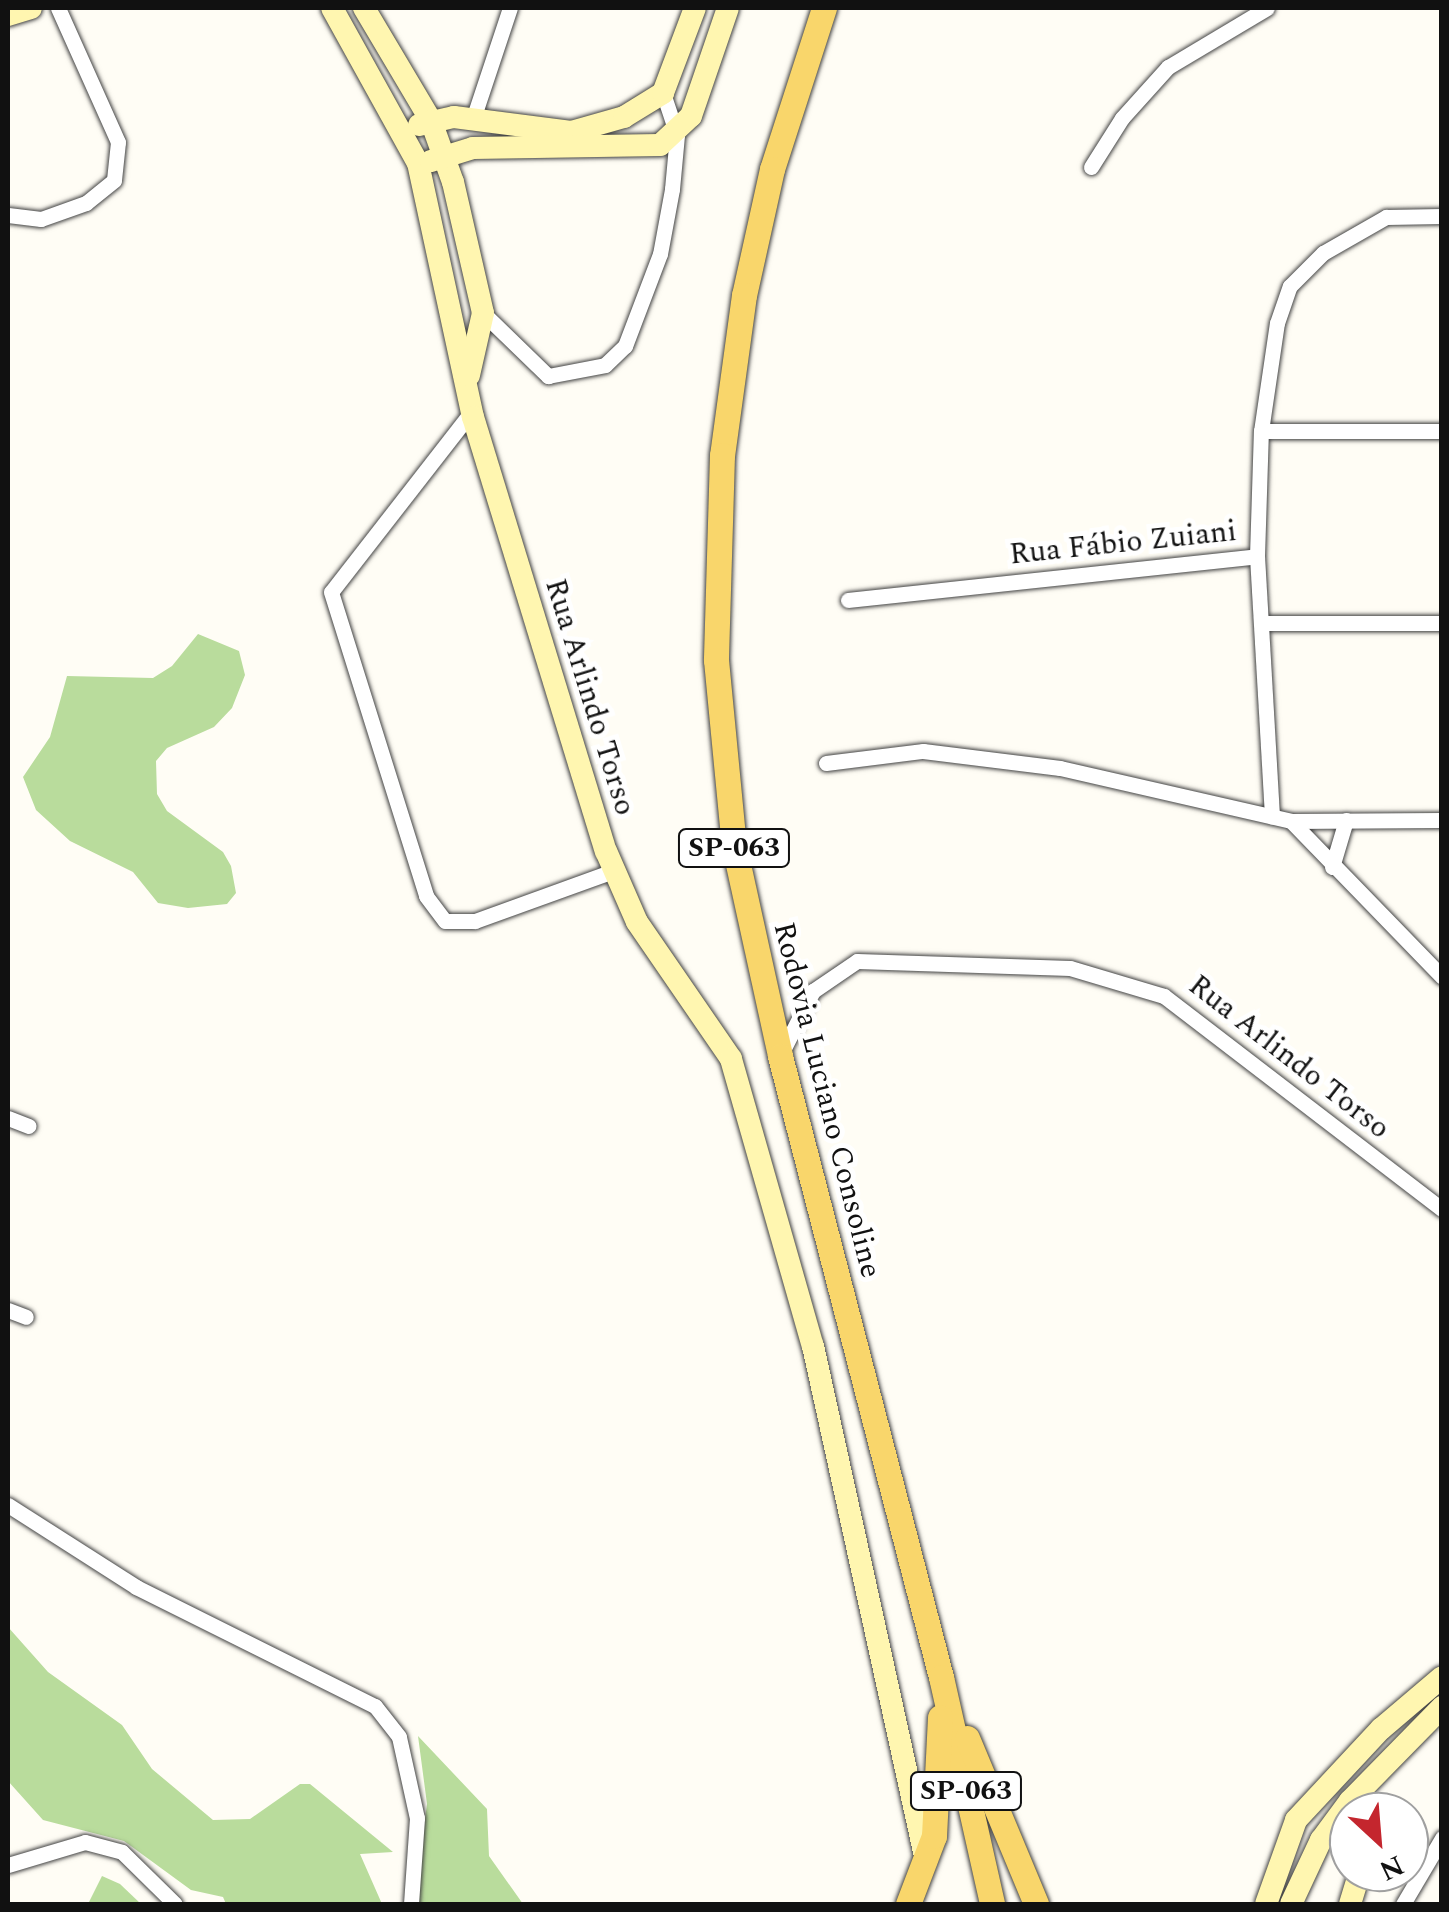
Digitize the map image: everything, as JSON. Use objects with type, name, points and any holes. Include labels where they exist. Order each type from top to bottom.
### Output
[{"type":"main road","points":[[8,15],[30,8]]},
{"type":"main road","name":"Rua Arlindo Torso","points":[[332,8],[418,162],[472,412],[616,870],[637,922],[731,1059],[813,1346],[926,1864]]},
{"type":"main road","points":[[364,8],[431,121],[445,156],[483,313],[468,383]]},
{"type":"main road","points":[[404,131],[431,121],[473,119],[571,132],[624,116],[663,93],[695,8]]},
{"type":"main road","points":[[418,162],[473,148],[580,151],[660,145],[677,135],[691,116],[728,8]]},
{"type":"main road","name":"Rodovia Luciano Consoline","points":[[824,8],[768,187],[744,295],[722,455],[716,660],[734,846],[780,1056],[941,1677],[992,1904]]},
{"type":"main road","points":[[473,119],[473,148]]},
{"type":"main road","points":[[908,1904],[926,1864],[938,1810],[941,1677]]},
{"type":"main road","points":[[941,1677],[1036,1904]]},
{"type":"main road","points":[[1266,1904],[1296,1820],[1381,1729],[1442,1677]]},
{"type":"main road","points":[[1367,1792],[1442,1707]]},
{"type":"main road","points":[[1317,1798],[1329,1801]]},
{"type":"main road","points":[[1291,1904],[1321,1840],[1329,1832]]},
{"type":"street","points":[[8,215],[56,214],[86,203],[114,180],[118,142],[58,8]]},
{"type":"street","points":[[473,119],[510,8]]},
{"type":"street","points":[[1092,167],[1122,118],[1168,66],[1267,8]]},
{"type":"street","points":[[483,313],[548,376],[605,366],[641,316],[660,254],[677,135],[663,93]]},
{"type":"street","name":"Rua Fábio Zuiani","points":[[848,600],[1257,556],[1260,430],[1277,323],[1290,286],[1323,253],[1386,217],[1442,216]]},
{"type":"street","points":[[472,412],[331,592],[420,877],[445,921],[476,921],[616,870]]},
{"type":"street","points":[[1260,430],[1442,431]]},
{"type":"street","points":[[1257,556],[1272,817]]},
{"type":"street","points":[[1262,623],[1442,624]]},
{"type":"street","points":[[826,763],[942,753],[1060,768],[1291,821],[1442,820]]},
{"type":"street","points":[[1332,867],[1346,820]]},
{"type":"street","points":[[1291,821],[1442,977]]},
{"type":"street","name":"Rua Arlindo Torso","points":[[780,1056],[813,991],[856,961],[1070,968],[1164,996],[1442,1209]]},
{"type":"street","points":[[8,1118],[28,1126]]},
{"type":"street","points":[[8,1310],[26,1317]]},
{"type":"street","points":[[8,1505],[136,1587],[375,1706],[399,1736],[416,1818],[412,1904]]},
{"type":"street","points":[[1402,1904],[1442,1838]]},
{"type":"street","points":[[8,1865],[85,1842],[122,1852],[175,1904]]},
{"type":"green space","points":[[198,634],[239,651],[245,675],[232,708],[214,727],[167,748],[156,761],[157,794],[167,811],[223,852],[231,866],[236,893],[227,904],[188,908],[158,903],[133,872],[70,841],[36,810],[23,777],[50,737],[67,676],[153,678],[172,666]]},
{"type":"green space","points":[[8,1627],[48,1672],[122,1725],[152,1769],[213,1820],[250,1819],[300,1784],[310,1784],[393,1852],[360,1854],[382,1904],[226,1904],[223,1897],[191,1890],[124,1841],[43,1820],[8,1781]]},
{"type":"green space","points":[[418,1736],[487,1809],[489,1856],[523,1904],[414,1904],[427,1804]]},
{"type":"green space","points":[[102,1876],[120,1884],[141,1904],[88,1904]]}]
